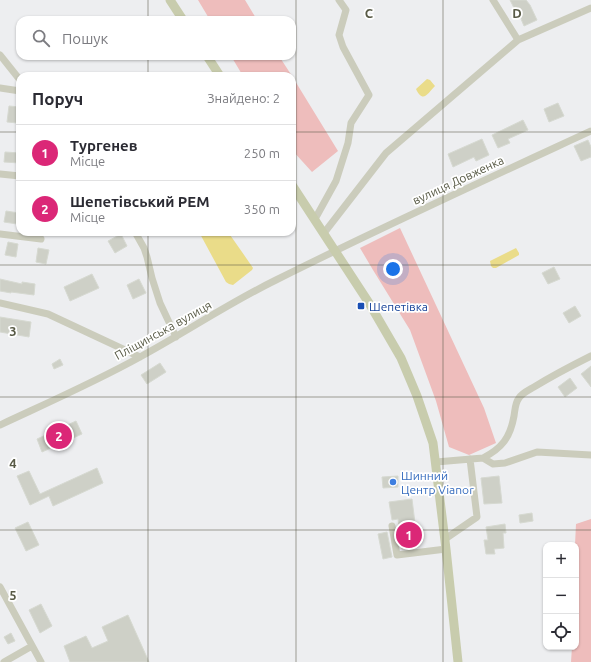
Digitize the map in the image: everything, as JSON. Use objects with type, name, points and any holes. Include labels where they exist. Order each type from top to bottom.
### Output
[{"type":"main road","points":[[170,0],[180,16]]},
{"type":"main road","points":[[210,60],[217,72]]},
{"type":"main road","points":[[296,191],[369,303],[401,358],[429,429],[436,462],[458,662]]},
{"type":"street","points":[[315,219],[336,181],[348,143],[351,123],[369,95],[343,47],[339,35],[346,10],[339,0]]},
{"type":"street","points":[[493,0],[518,40]]},
{"type":"street","points":[[324,233],[386,153],[518,40],[591,8]]},
{"type":"street","points":[[0,55],[16,75]]},
{"type":"street","points":[[0,88],[16,90]]},
{"type":"street","name":"вулиця Довженка","points":[[336,251],[383,227],[591,131]]},
{"type":"street","points":[[0,174],[16,176]]},
{"type":"street","points":[[0,234],[16,236]]},
{"type":"street","points":[[16,236],[41,239]]},
{"type":"street","points":[[138,236],[147,257],[160,303],[176,337]]},
{"type":"street","name":"Пліщинська вулиця","points":[[0,425],[84,386],[140,357],[275,280],[336,251]]},
{"type":"street","points":[[0,303],[48,314],[140,357]]},
{"type":"street","points":[[436,462],[482,458],[492,453],[506,440],[511,430],[518,399],[525,392],[570,366],[591,356]]},
{"type":"street","points":[[482,458],[493,464],[505,463],[537,452],[591,455]]},
{"type":"street","points":[[392,526],[397,555],[446,544],[477,517],[470,459]]},
{"type":"street","points":[[0,587],[41,662]]},
{"type":"street","points":[[4,662],[32,646]]},
{"type":"shaded area","points":[[198,0],[245,0],[255,16],[208,16]]},
{"type":"shaded area","points":[[233,60],[282,60],[289,72],[241,72]]},
{"type":"shaded area","points":[[427,79],[430,80],[435,86],[426,96],[421,96],[416,89]]},
{"type":"shaded area","points":[[296,83],[338,151],[312,172],[296,154]]},
{"type":"shaded area","points":[[400,228],[484,408],[496,443],[469,455],[449,447],[436,401],[410,330],[360,248]]},
{"type":"shaded area","points":[[201,236],[231,236],[253,268],[233,285],[226,282]]},
{"type":"shaded area","points":[[516,248],[519,255],[496,268],[491,266],[490,261]]},
{"type":"shaded area","points":[[591,519],[591,662],[571,662],[572,650],[579,650],[579,542],[575,542],[576,524]]},
{"type":"building","points":[[510,0],[526,0],[537,20],[524,26],[516,7],[514,8]]},
{"type":"building","points":[[558,103],[564,116],[549,122],[544,109]]},
{"type":"building","points":[[9,106],[16,107],[16,123],[7,122]]},
{"type":"building","points":[[523,120],[528,130],[508,139],[510,143],[498,148],[492,135]]},
{"type":"building","points":[[482,139],[489,155],[476,161],[474,157],[453,167],[448,154]]},
{"type":"building","points":[[588,140],[591,147],[591,157],[581,161],[574,146]]},
{"type":"building","points":[[5,152],[16,153],[16,163],[4,162]]},
{"type":"building","points":[[6,211],[16,213],[16,224],[4,222]]},
{"type":"building","points":[[117,236],[122,236],[127,246],[115,253],[108,241]]},
{"type":"building","points":[[8,242],[18,244],[16,257],[5,255]]},
{"type":"building","points":[[38,248],[49,250],[46,264],[36,262]]},
{"type":"building","points":[[554,267],[560,279],[548,284],[542,273]]},
{"type":"building","points":[[92,274],[99,288],[70,301],[64,287]]},
{"type":"building","points":[[0,279],[22,284],[22,282],[35,284],[34,295],[0,291]]},
{"type":"building","points":[[139,279],[146,293],[133,299],[127,285]]},
{"type":"building","points":[[575,306],[581,316],[569,323],[563,313]]},
{"type":"building","points":[[0,317],[31,322],[29,337],[0,332]]},
{"type":"building","points":[[60,359],[63,365],[54,369],[52,364]]},
{"type":"building","points":[[160,363],[166,372],[147,384],[141,375]]},
{"type":"building","points":[[591,366],[591,387],[581,374]]},
{"type":"building","points":[[570,378],[577,388],[565,397],[558,387]]},
{"type":"building","points":[[76,421],[82,434],[42,452],[37,439]]},
{"type":"building","points":[[97,468],[103,483],[53,506],[49,496],[30,505],[17,476],[29,471],[40,494]]},
{"type":"building","points":[[398,476],[398,487],[383,488],[382,477]]},
{"type":"building","points":[[499,476],[502,503],[484,504],[481,478]]},
{"type":"building","points":[[412,499],[418,547],[402,549],[398,519],[392,520],[389,502]]},
{"type":"building","points":[[532,513],[533,521],[520,523],[519,515]]},
{"type":"building","points":[[28,522],[39,545],[26,551],[15,528]]},
{"type":"building","points":[[505,524],[506,533],[503,533],[504,548],[494,549],[495,554],[486,554],[484,540],[488,540],[486,527]]},
{"type":"building","points":[[387,532],[392,557],[383,559],[378,534]]},
{"type":"building","points":[[41,604],[52,626],[40,633],[29,610]]},
{"type":"building","points":[[128,615],[149,662],[70,662],[64,646],[86,636],[92,648],[108,641],[102,627]]},
{"type":"building","points":[[11,633],[15,641],[8,644],[4,637]]},
{"type":"place","name":"Шепетівка","points":[[361,306]]},
{"type":"place","name":"Шепетівський РЕМ","points":[[59,436]]},
{"type":"place","name":"Шинний Центр Vianor","points":[[393,482]]},
{"type":"place","name":"Тургенев","points":[[409,535]]}]
